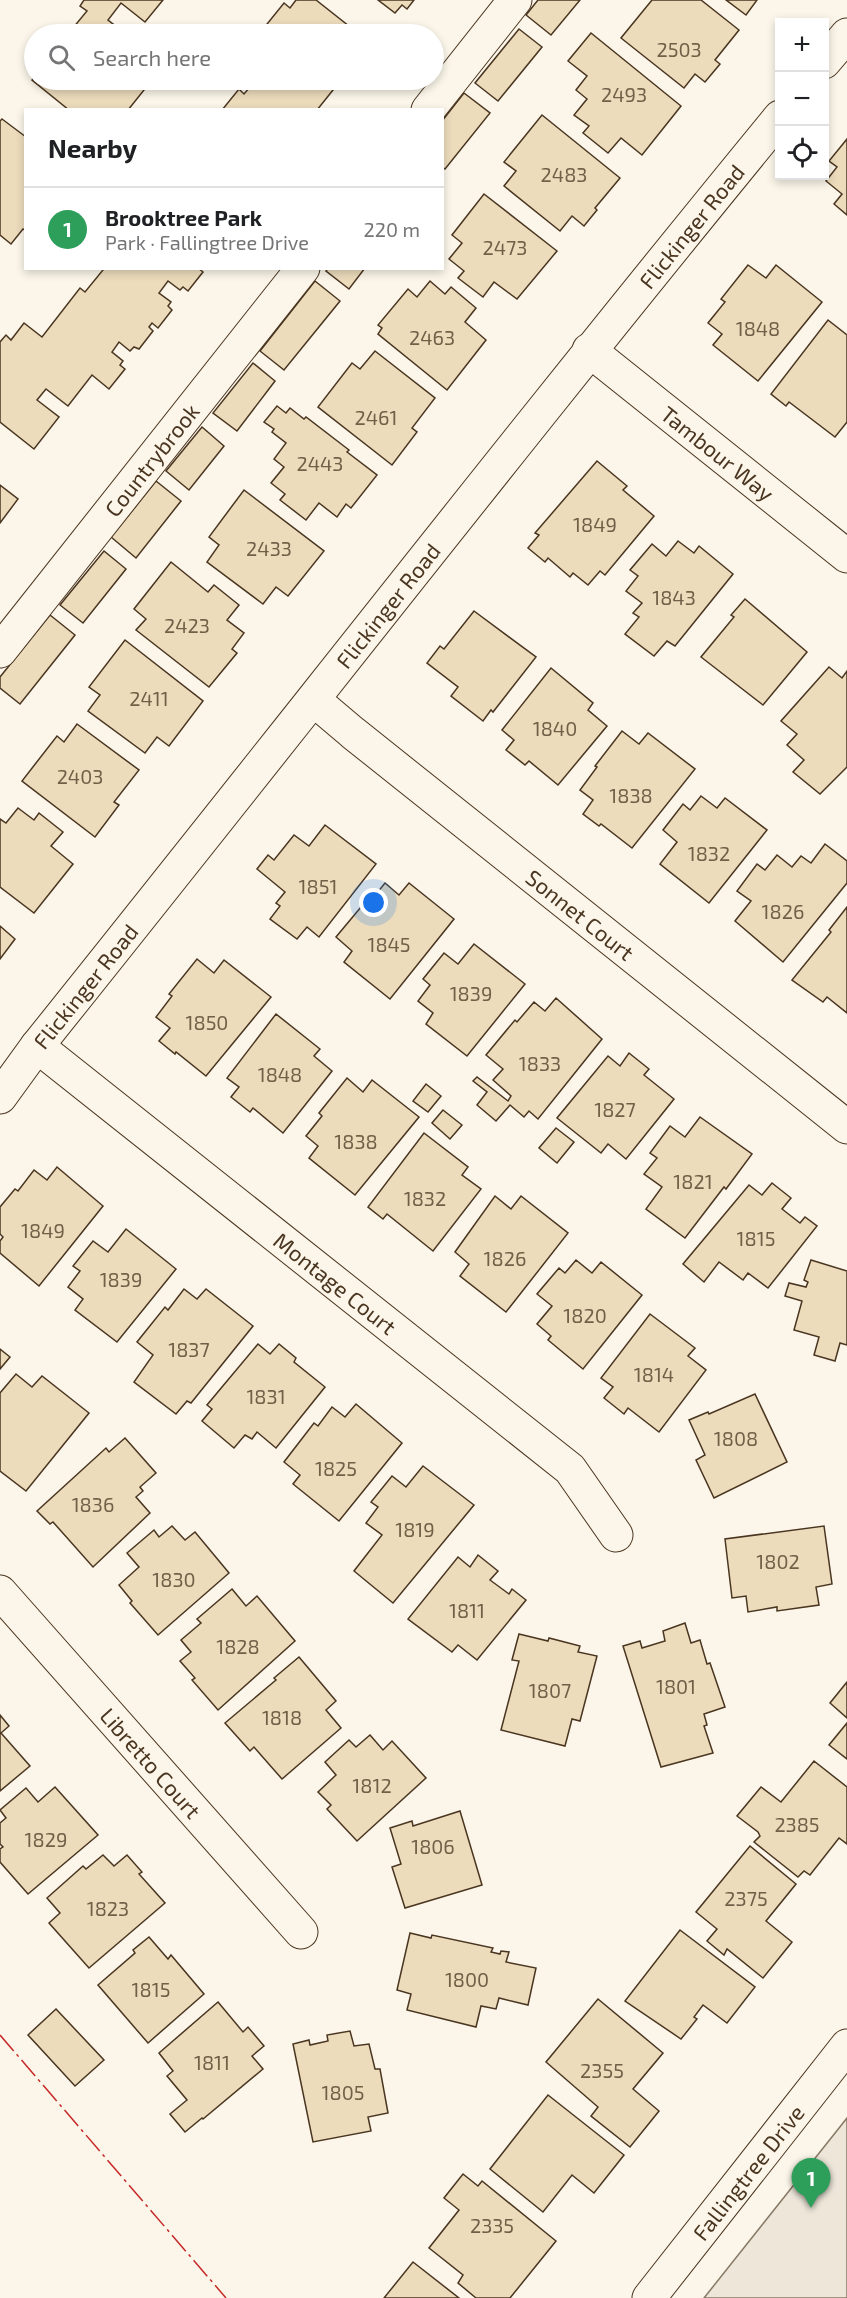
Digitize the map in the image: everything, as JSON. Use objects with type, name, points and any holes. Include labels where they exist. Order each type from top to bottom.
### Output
[{"type":"street","points":[[444,90],[515,0]]},
{"type":"street","points":[[829,57],[847,35]]},
{"type":"street","points":[[430,108],[444,90]]},
{"type":"street","name":"Flickinger Road","points":[[0,1097],[37,1046],[314,700],[589,350],[775,123]]},
{"type":"street","name":"Countrybrook","points":[[0,651],[301,270]]},
{"type":"street","name":"Tambour Way","points":[[589,350],[847,556]]},
{"type":"street","name":"Sonnet Court","points":[[314,700],[847,1127]]},
{"type":"street","name":"Montage Court","points":[[37,1046],[570,1469],[616,1535]]},
{"type":"street","name":"Libretto Court","points":[[0,1592],[302,1932]]},
{"type":"street","name":"Fallingtree Drive","points":[[649,2298],[847,2046]]},
{"type":"shaded area","points":[[847,2118],[847,2298],[704,2298]]},
{"type":"building","points":[[84,0],[163,0],[145,22],[121,3],[108,20],[113,24],[76,24],[87,11],[80,6]]},
{"type":"building","points":[[296,0],[316,0],[346,24],[267,24],[284,3],[290,8]]},
{"type":"building","points":[[378,0],[414,0],[407,9],[402,5],[395,13]]},
{"type":"building","points":[[538,0],[580,0],[551,35],[526,15]]},
{"type":"building","points":[[652,0],[701,0],[739,30],[715,60],[720,64],[705,82],[695,74],[684,88],[621,38]]},
{"type":"building","points":[[726,0],[757,0],[746,15]]},
{"type":"building","points":[[519,29],[542,47],[498,101],[475,83]]},
{"type":"building","points":[[591,33],[681,106],[642,155],[621,138],[608,153],[583,133],[589,126],[574,115],[587,99],[576,90],[587,76],[568,61]]},
{"type":"building","points":[[44,90],[144,90],[130,108],[67,108]]},
{"type":"building","points":[[238,90],[244,94],[247,90],[333,90],[319,108],[224,108]]},
{"type":"building","points":[[464,93],[490,113],[445,169],[444,168],[444,118]]},
{"type":"building","points":[[542,115],[620,178],[595,208],[597,210],[584,226],[572,216],[560,231],[504,186],[516,171],[504,162]]},
{"type":"building","points":[[2,119],[24,136],[24,230],[11,244],[0,235],[0,121]]},
{"type":"building","points":[[847,139],[847,215],[834,204],[842,194],[826,181],[837,167],[829,161]]},
{"type":"building","points":[[484,194],[557,251],[517,299],[494,282],[483,297],[458,278],[464,271],[449,259],[462,243],[452,235]]},
{"type":"building","points":[[748,265],[766,278],[776,265],[822,302],[758,381],[713,345],[722,334],[708,323],[725,302],[721,299]]},
{"type":"building","points":[[103,270],[200,270],[203,272],[188,291],[183,287],[180,290],[168,281],[159,293],[171,302],[168,306],[172,310],[158,328],[152,323],[149,327],[153,331],[139,349],[134,347],[130,351],[119,342],[112,352],[123,361],[120,365],[125,369],[109,389],[92,375],[68,406],[46,389],[37,400],[59,417],[34,449],[0,422],[0,342],[6,335],[11,340],[24,323],[42,337],[80,288],[85,292]]},
{"type":"building","points":[[327,270],[363,270],[349,289]]},
{"type":"building","points":[[315,281],[340,301],[284,370],[260,351]]},
{"type":"building","points":[[430,281],[445,294],[451,287],[476,308],[465,322],[486,340],[447,390],[378,334],[382,328],[378,325],[408,289],[417,297]]},
{"type":"building","points":[[828,320],[847,335],[847,422],[835,437],[789,402],[786,406],[771,394]]},
{"type":"building","points":[[375,351],[435,398],[412,428],[417,432],[392,465],[318,407],[352,363],[360,369]]},
{"type":"building","points":[[253,363],[275,381],[237,431],[213,413]]},
{"type":"building","points":[[277,406],[286,413],[290,408],[304,419],[306,417],[377,475],[351,508],[346,504],[337,517],[319,503],[306,520],[280,500],[285,494],[271,483],[284,467],[274,459],[286,443],[272,432],[274,429],[264,422]]},
{"type":"building","points":[[202,427],[224,446],[189,490],[166,471]]},
{"type":"building","points":[[597,461],[627,486],[623,490],[654,516],[605,575],[600,571],[588,585],[573,573],[570,577],[548,558],[545,562],[528,548],[539,535],[535,533]]},
{"type":"building","points":[[156,481],[181,501],[136,558],[111,537]]},
{"type":"building","points":[[0,485],[18,499],[0,523]]},
{"type":"building","points":[[244,490],[324,551],[288,596],[276,587],[263,604],[207,562],[219,545],[209,537]]},
{"type":"building","points":[[678,541],[694,553],[699,546],[733,574],[675,646],[667,641],[654,656],[625,634],[639,617],[633,613],[642,603],[626,591],[638,576],[630,570],[652,544],[666,556]]},
{"type":"building","points":[[104,551],[126,569],[83,623],[60,605]]},
{"type":"building","points":[[171,562],[208,592],[214,585],[239,605],[227,620],[244,633],[232,649],[237,653],[209,687],[136,630],[146,619],[134,609]]},
{"type":"building","points":[[745,599],[807,652],[763,705],[701,657],[734,617],[731,615]]},
{"type":"building","points":[[474,611],[536,657],[493,712],[491,710],[483,721],[451,696],[458,687],[427,663],[440,646],[444,649]]},
{"type":"building","points":[[50,615],[75,635],[20,704],[0,688],[0,677]]},
{"type":"building","points":[[125,640],[203,701],[169,746],[157,737],[145,753],[88,711],[100,695],[89,687]]},
{"type":"building","points":[[829,667],[842,678],[847,671],[847,767],[820,794],[793,772],[804,760],[787,745],[797,734],[781,721]]},
{"type":"building","points":[[551,668],[593,703],[588,710],[607,726],[558,785],[529,761],[525,765],[506,750],[514,740],[502,730]]},
{"type":"building","points":[[77,724],[139,770],[114,802],[119,805],[95,837],[22,781],[57,736],[64,742]]},
{"type":"building","points":[[622,731],[639,744],[648,733],[695,769],[632,848],[601,824],[599,826],[583,814],[593,800],[580,790]]},
{"type":"building","points":[[701,796],[717,808],[725,798],[767,830],[709,903],[660,864],[677,842],[663,830],[683,804],[690,810]]},
{"type":"building","points":[[18,808],[34,820],[39,813],[63,832],[51,846],[73,864],[34,913],[0,887],[0,819],[6,823]]},
{"type":"building","points":[[325,825],[376,864],[319,937],[307,927],[297,939],[270,919],[280,906],[276,903],[285,892],[257,869],[268,855],[274,860],[294,835],[309,846]]},
{"type":"building","points":[[825,844],[847,861],[847,883],[783,962],[735,921],[751,901],[737,891],[757,864],[765,870],[777,855],[792,867],[801,856],[811,863]]},
{"type":"building","points":[[385,883],[399,895],[409,883],[454,919],[390,999],[344,962],[352,951],[336,937],[366,901],[369,903]]},
{"type":"building","points":[[847,907],[847,1013],[827,997],[823,1002],[792,980],[831,932],[829,930]]},
{"type":"building","points":[[0,926],[15,939],[0,959]]},
{"type":"building","points":[[474,944],[525,984],[467,1056],[426,1024],[433,1013],[418,1001],[430,985],[423,979],[444,953],[458,964]]},
{"type":"building","points":[[197,959],[214,973],[224,960],[271,997],[206,1076],[159,1041],[170,1028],[156,1017],[172,996],[169,994]]},
{"type":"building","points":[[556,998],[602,1039],[538,1119],[529,1111],[524,1117],[510,1105],[496,1121],[477,1105],[487,1092],[473,1081],[477,1077],[508,1101],[511,1096],[493,1080],[503,1069],[486,1055],[515,1020],[517,1022],[534,1002],[545,1011]]},
{"type":"building","points":[[276,1014],[320,1049],[314,1056],[332,1071],[283,1133],[253,1108],[250,1112],[231,1097],[239,1087],[227,1078]]},
{"type":"building","points":[[629,1053],[649,1069],[644,1075],[674,1099],[626,1159],[608,1144],[601,1153],[557,1118],[608,1056],[620,1066]]},
{"type":"building","points":[[347,1078],[363,1092],[372,1080],[419,1117],[355,1195],[309,1158],[318,1146],[306,1136],[322,1116],[319,1113]]},
{"type":"building","points":[[426,1084],[441,1096],[428,1112],[413,1101]]},
{"type":"building","points":[[443,1110],[462,1125],[450,1139],[432,1123]]},
{"type":"building","points":[[700,1117],[752,1154],[685,1238],[646,1209],[662,1187],[644,1174],[657,1158],[650,1153],[670,1126],[685,1137]]},
{"type":"building","points":[[556,1128],[574,1142],[557,1163],[539,1148]]},
{"type":"building","points":[[424,1133],[468,1167],[462,1175],[481,1189],[433,1251],[387,1214],[383,1219],[368,1207]]},
{"type":"building","points":[[57,1167],[103,1206],[39,1286],[0,1253],[0,1241],[3,1237],[0,1234],[0,1207],[15,1189],[18,1191],[34,1170],[47,1180]]},
{"type":"building","points":[[772,1183],[791,1198],[782,1209],[800,1223],[805,1217],[817,1226],[768,1288],[748,1273],[743,1280],[719,1262],[704,1282],[683,1264],[749,1185],[762,1195]]},
{"type":"building","points":[[495,1196],[511,1209],[521,1196],[568,1233],[506,1312],[460,1276],[469,1264],[455,1252]]},
{"type":"building","points":[[126,1229],[176,1269],[117,1342],[75,1310],[83,1299],[68,1287],[80,1271],[73,1266],[93,1241],[108,1252]]},
{"type":"building","points":[[576,1260],[592,1273],[601,1262],[642,1295],[583,1369],[548,1340],[551,1336],[537,1324],[552,1306],[537,1294],[559,1268],[565,1273]]},
{"type":"building","points":[[811,1260],[847,1271],[847,1345],[840,1343],[835,1361],[814,1355],[819,1337],[794,1330],[802,1301],[785,1296],[789,1283],[806,1287],[808,1282],[804,1280]]},
{"type":"building","points":[[184,1289],[197,1299],[206,1289],[253,1326],[191,1403],[187,1401],[176,1414],[134,1382],[153,1355],[137,1342],[165,1307],[168,1310]]},
{"type":"building","points":[[650,1314],[695,1348],[688,1356],[706,1370],[659,1432],[628,1408],[624,1414],[604,1398],[613,1387],[601,1378]]},
{"type":"building","points":[[258,1344],[270,1354],[279,1344],[296,1358],[294,1362],[325,1387],[276,1448],[257,1432],[252,1439],[245,1435],[234,1448],[202,1421],[212,1409],[207,1405]]},
{"type":"building","points":[[0,1349],[10,1357],[0,1369]]},
{"type":"building","points":[[16,1374],[32,1387],[42,1376],[89,1413],[26,1491],[0,1471],[0,1393]]},
{"type":"building","points":[[755,1394],[787,1462],[714,1498],[696,1460],[705,1455],[689,1420]]},
{"type":"building","points":[[356,1404],[402,1443],[339,1521],[293,1484],[300,1475],[284,1462],[314,1423],[318,1426],[332,1407],[345,1417]]},
{"type":"building","points":[[125,1438],[156,1473],[140,1487],[143,1491],[136,1497],[150,1513],[93,1567],[53,1522],[50,1524],[37,1511],[106,1448],[109,1452]]},
{"type":"building","points":[[423,1466],[474,1505],[393,1603],[354,1571],[382,1535],[366,1523],[378,1507],[371,1502],[392,1476],[406,1487]]},
{"type":"building","points":[[172,1526],[185,1540],[195,1532],[229,1573],[158,1635],[130,1603],[132,1601],[119,1585],[139,1567],[127,1553],[154,1530],[159,1537]]},
{"type":"building","points":[[824,1526],[832,1584],[816,1587],[819,1605],[777,1611],[777,1607],[748,1612],[746,1596],[732,1598],[725,1539]]},
{"type":"building","points":[[478,1555],[498,1571],[490,1580],[509,1594],[512,1589],[526,1600],[477,1660],[458,1645],[452,1652],[408,1619],[458,1557],[470,1567]]},
{"type":"building","points":[[232,1589],[246,1606],[257,1596],[295,1641],[218,1710],[192,1680],[195,1678],[180,1661],[191,1652],[181,1640],[201,1623],[197,1619]]},
{"type":"building","points":[[685,1623],[691,1643],[700,1640],[707,1664],[710,1663],[725,1707],[704,1714],[707,1725],[704,1726],[713,1753],[661,1767],[623,1646],[640,1641],[642,1648],[665,1641],[663,1631]]},
{"type":"building","points":[[519,1634],[548,1641],[549,1638],[580,1646],[578,1652],[597,1656],[580,1721],[572,1719],[565,1746],[501,1730],[519,1661],[512,1660]]},
{"type":"building","points":[[299,1657],[336,1701],[326,1710],[341,1728],[282,1779],[254,1747],[250,1751],[225,1723],[276,1680],[274,1678]]},
{"type":"building","points":[[847,1682],[847,1718],[830,1703]]},
{"type":"building","points":[[0,1715],[9,1726],[1,1733],[30,1766],[0,1791]]},
{"type":"building","points":[[847,1723],[847,1759],[829,1745]]},
{"type":"building","points":[[370,1735],[383,1750],[392,1741],[426,1778],[357,1841],[327,1809],[331,1805],[318,1792],[336,1775],[325,1762],[349,1740],[356,1747]]},
{"type":"building","points":[[814,1761],[847,1787],[847,1844],[839,1838],[810,1875],[804,1871],[798,1877],[754,1842],[760,1836],[758,1832],[737,1816],[761,1787],[781,1802]]},
{"type":"building","points":[[55,1787],[98,1835],[28,1894],[0,1862],[0,1849],[3,1847],[0,1844],[0,1823],[6,1818],[0,1810],[26,1788],[38,1802]]},
{"type":"building","points":[[460,1811],[482,1885],[405,1908],[392,1867],[401,1864],[390,1828],[412,1821],[413,1826]]},
{"type":"building","points":[[750,1846],[796,1884],[766,1921],[792,1942],[763,1978],[727,1949],[724,1955],[707,1941],[717,1929],[696,1912]]},
{"type":"building","points":[[103,1855],[114,1866],[127,1855],[142,1872],[139,1874],[165,1903],[89,1968],[49,1923],[60,1913],[47,1898],[83,1866],[86,1869]]},
{"type":"building","points":[[680,1930],[755,1987],[727,2023],[703,2005],[694,2017],[697,2019],[681,2039],[625,2001]]},
{"type":"building","points":[[410,1933],[431,1938],[432,1935],[493,1948],[491,1952],[500,1954],[501,1951],[509,1952],[506,1962],[536,1968],[528,2005],[499,1998],[496,2009],[481,2006],[476,2027],[407,2010],[411,1994],[397,1990]]},
{"type":"building","points":[[149,1937],[168,1959],[171,1955],[204,1994],[148,2043],[98,1985],[135,1953],[133,1950]]},
{"type":"building","points":[[598,1999],[663,2053],[633,2089],[659,2111],[630,2147],[591,2116],[598,2107],[546,2062]]},
{"type":"building","points":[[218,2002],[243,2032],[248,2027],[264,2046],[252,2056],[263,2069],[185,2132],[170,2114],[187,2100],[167,2076],[173,2071],[159,2053]]},
{"type":"building","points":[[56,2009],[104,2060],[75,2086],[28,2035]]},
{"type":"building","points":[[350,2031],[354,2046],[369,2044],[375,2069],[380,2069],[388,2113],[368,2117],[371,2131],[313,2142],[293,2044],[309,2040],[310,2045],[328,2041],[327,2035]]},
{"type":"building","points":[[548,2095],[624,2155],[594,2193],[572,2175],[543,2212],[490,2169]]},
{"type":"building","points":[[463,2174],[478,2186],[482,2181],[556,2241],[510,2298],[476,2298],[458,2283],[463,2275],[429,2248],[459,2210],[444,2198]]},
{"type":"building","points":[[413,2262],[459,2298],[384,2298]]},
{"type":"power","points":[[0,2035],[226,2298]]},
{"type":"place","name":"Brooktree Park","points":[[811,2208]]}]
